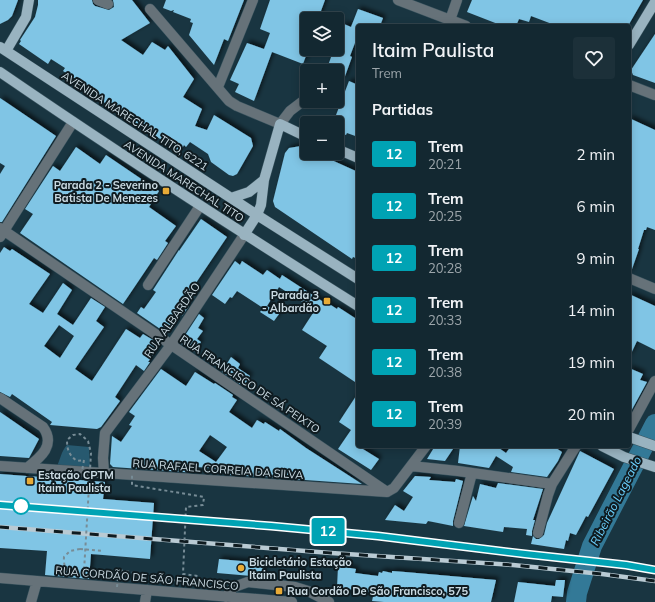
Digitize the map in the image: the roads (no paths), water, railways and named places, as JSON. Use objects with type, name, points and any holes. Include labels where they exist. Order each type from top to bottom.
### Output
[{"type":"main road","points":[[3,49],[26,17],[29,0]]},
{"type":"main road","points":[[631,42],[655,2]]},
{"type":"main road","name":"AVENIDA MARECHAL TITO, 6221","points":[[3,49],[257,215]]},
{"type":"main road","name":"AVENIDA MARECHAL TITO","points":[[0,72],[244,235],[356,305]]},
{"type":"main road","points":[[280,124],[300,134]]},
{"type":"main road","name":"RUA ALBARDÃO","points":[[244,235],[257,215],[261,205],[264,180],[280,124]]},
{"type":"main road","points":[[344,152],[356,157]]},
{"type":"main road","points":[[231,198],[249,192],[264,180]]},
{"type":"main road","name":"AVENIDA MARECHAL TITO","points":[[257,215],[356,278]]},
{"type":"main road","points":[[632,438],[654,446]]},
{"type":"main road","points":[[606,448],[624,457],[655,467]]},
{"type":"street","points":[[98,0],[108,4]]},
{"type":"street","points":[[218,87],[253,0]]},
{"type":"street","points":[[398,0],[461,24]]},
{"type":"street","points":[[450,20],[457,0]]},
{"type":"street","points":[[150,9],[229,101],[237,106],[280,124],[290,111],[300,103]]},
{"type":"street","points":[[631,86],[655,95]]},
{"type":"street","points":[[1,232],[73,122]]},
{"type":"street","points":[[148,285],[200,206]]},
{"type":"street","name":"RUA FRANCISCO DE SÁ PEIXTO","points":[[1,232],[171,345],[387,492]]},
{"type":"street","name":"RUA ALBARDÃO","points":[[104,473],[103,458],[105,433],[171,345],[244,235]]},
{"type":"street","points":[[631,279],[655,289]]},
{"type":"street","points":[[631,425],[655,381]]},
{"type":"street","points":[[0,398],[44,427],[47,432],[48,446],[45,452],[27,468]]},
{"type":"street","points":[[387,492],[391,491],[424,448]]},
{"type":"street","points":[[538,533],[552,484],[575,448]]},
{"type":"street","name":"RUA RAFAEL CORREIA DA SILVA","points":[[0,466],[387,492]]},
{"type":"street","points":[[411,466],[552,484]]},
{"type":"street","points":[[459,523],[472,473]]},
{"type":"street","name":"RUA CORDÃO DE SÃO FRANCISCO","points":[[0,578],[117,587],[262,601],[292,602]]},
{"type":"street","points":[[31,602],[37,580]]},
{"type":"street","points":[[226,597],[234,587],[248,582],[295,587],[308,591],[329,602]]},
{"type":"street","points":[[146,602],[147,590]]},
{"type":"waterway","name":"Ribeirão Lageado","points":[[576,602],[577,593],[592,546],[655,424]]},
{"type":"railway","points":[[0,505],[271,526],[378,536],[625,565],[655,570]]},
{"type":"railway","points":[[0,527],[331,553],[513,565],[655,581]]},
{"type":"train","name":"12","points":[[0,505],[271,526],[378,536],[626,565],[655,570]]},
{"type":"place","name":"Parada 2 - Severino Batista De Menezes","points":[[166,191]]},
{"type":"place","name":"Parada 3 - Albardão","points":[[327,301]]},
{"type":"place","name":"Estação CPTM Itaim Paulista","points":[[30,481]]},
{"type":"place","name":"Bicicletário Estação Itaim Paulista","points":[[241,568]]},
{"type":"place","name":"Rua Cordão De São Francisco, 575","points":[[279,591]]}]
